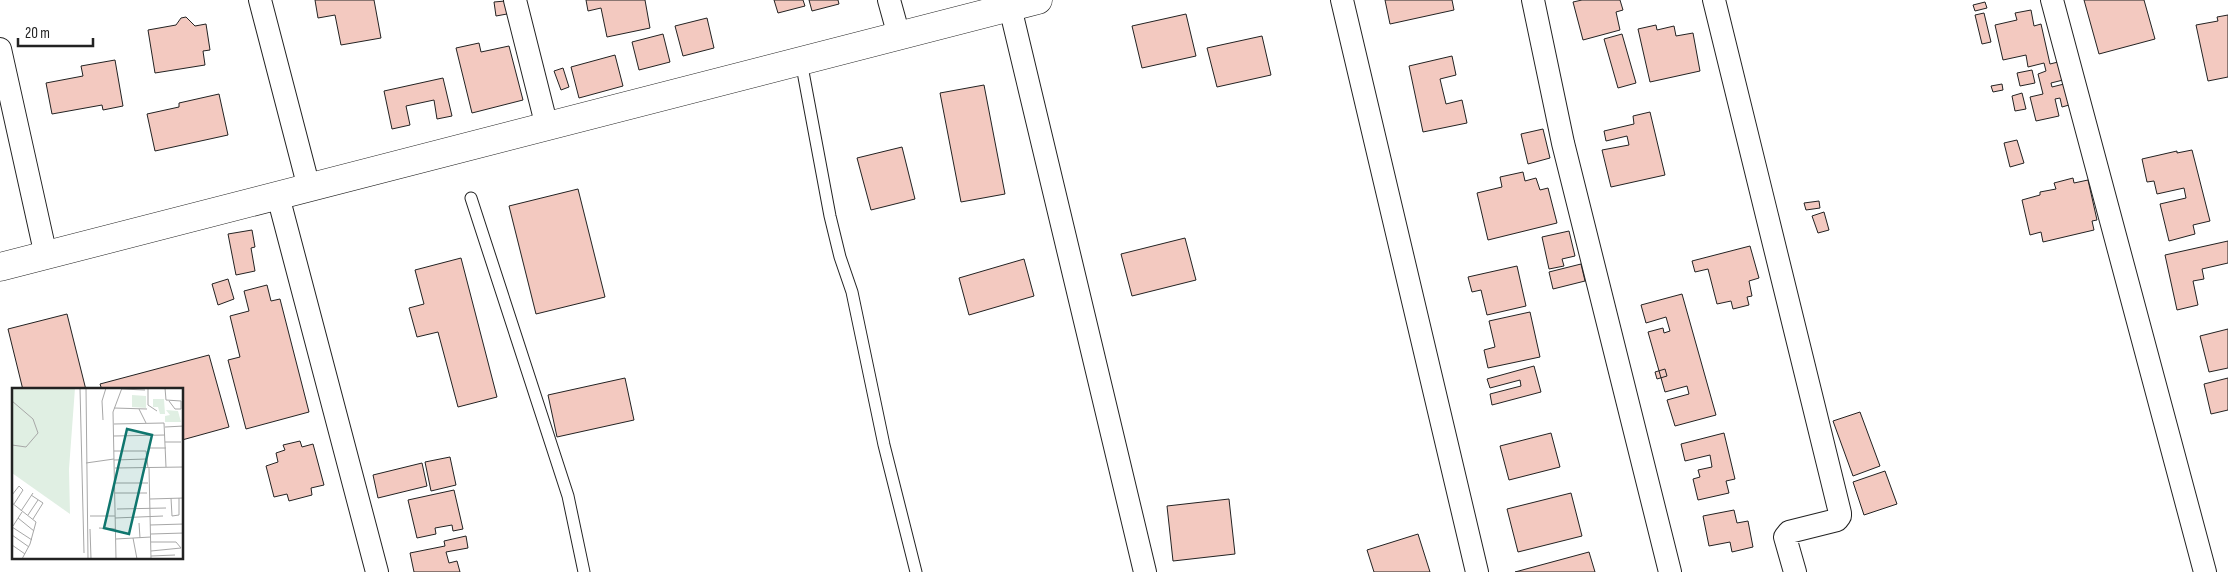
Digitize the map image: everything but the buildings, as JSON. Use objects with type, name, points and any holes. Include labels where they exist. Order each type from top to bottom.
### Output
[{"type":"street","points":[[260,0],[309,188]]},
{"type":"street","points":[[515,0],[547,126]]},
{"type":"street","points":[[889,0],[898,36]]},
{"type":"street","points":[[0,268],[1038,0]]},
{"type":"street","points":[[1342,0],[1477,572]]},
{"type":"street","points":[[1533,0],[1563,143],[1670,572]]},
{"type":"street","points":[[1714,0],[1840,513],[1837,520],[1786,535],[1795,572]]},
{"type":"street","points":[[2052,0],[2205,572]]},
{"type":"street","points":[[1010,7],[1145,572]]},
{"type":"street","points":[[0,49],[46,256]]},
{"type":"street","points":[[278,196],[377,572]]},
{"type":"lane","points":[[801,61],[830,216],[840,258],[852,292],[884,445],[916,572]]},
{"type":"lane","points":[[471,198],[568,496],[584,572]]}]
